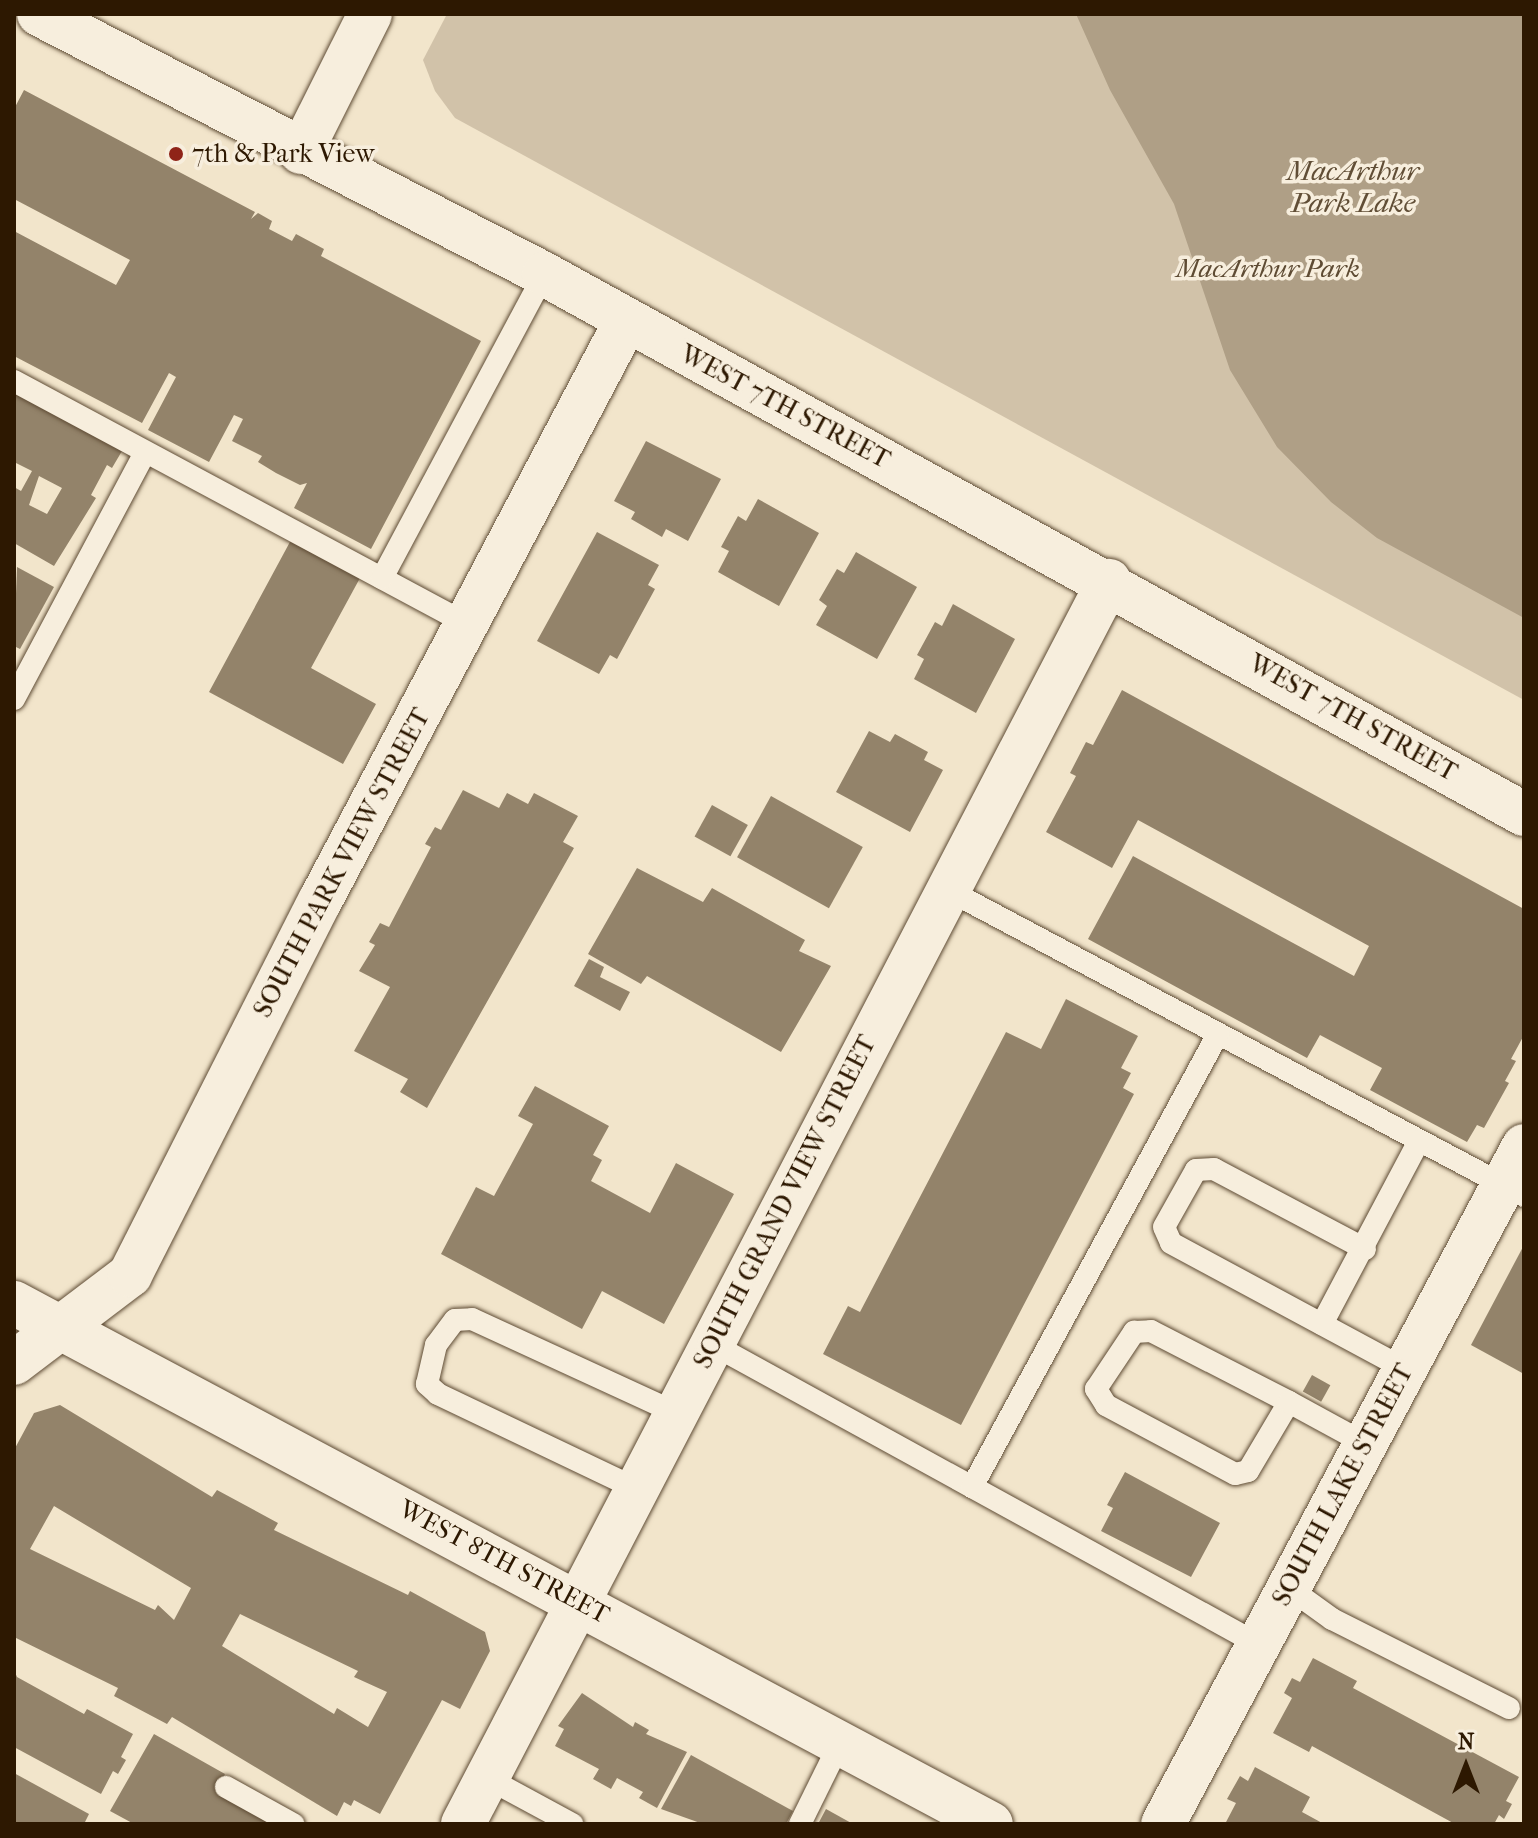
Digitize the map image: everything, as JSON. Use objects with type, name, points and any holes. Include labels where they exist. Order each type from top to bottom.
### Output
[{"type":"street","name":"WEST 7TH STREET","points":[[39,14],[301,152],[544,274],[625,323],[1109,581],[1524,814]]},
{"type":"street","points":[[301,152],[370,14]]},
{"type":"street","name":"SOUTH PARK VIEW STREET","points":[[14,1363],[130,1275],[313,915],[469,625],[625,323]]},
{"type":"street","name":"SOUTH GRAND VIEW STREET","points":[[463,1824],[946,889],[1109,581]]},
{"type":"street","name":"SOUTH LAKE STREET","points":[[1163,1824],[1405,1369],[1514,1191],[1524,1146]]},
{"type":"street","name":"WEST 8TH STREET","points":[[14,1303],[991,1824]]},
{"type":"lane","points":[[382,578],[544,274]]},
{"type":"lane","points":[[14,381],[144,454],[469,625]]},
{"type":"lane","points":[[14,699],[144,454]]},
{"type":"lane","points":[[946,889],[1514,1191]]},
{"type":"lane","points":[[972,1487],[1218,1034]]},
{"type":"lane","points":[[1322,1324],[1365,1249],[1419,1141]]},
{"type":"lane","points":[[1365,1249],[1214,1169],[1196,1170],[1164,1227],[1171,1243],[1405,1369]]},
{"type":"lane","points":[[637,1489],[438,1394],[427,1384],[436,1345],[455,1320],[472,1319],[676,1413]]},
{"type":"lane","points":[[1289,1402],[1248,1471],[1235,1474],[1106,1405],[1096,1389],[1134,1332],[1151,1331],[1289,1402],[1366,1444]]},
{"type":"lane","points":[[712,1344],[1258,1644]]},
{"type":"lane","points":[[1289,1588],[1332,1619],[1509,1708]]},
{"type":"lane","points":[[800,1824],[840,1743]]},
{"type":"lane","points":[[487,1778],[572,1824]]},
{"type":"lane","points":[[226,1787],[293,1824]]},
{"type":"green space","name":"MacArthur Park","points":[[447,14],[1524,14],[1524,700],[455,118],[435,91],[423,60]]},
{"type":"water","name":"MacArthur Park Lake","points":[[1076,14],[1524,14],[1524,618],[1377,538],[1331,502],[1277,447],[1230,370],[1174,204],[1110,90]]},
{"type":"building","points":[[24,90],[255,212],[251,219],[258,213],[272,221],[269,229],[292,241],[296,234],[324,249],[321,256],[481,341],[371,549],[294,508],[307,483],[300,485],[276,473],[258,462],[262,456],[232,441],[243,419],[234,415],[209,462],[148,430],[176,377],[169,373],[142,423],[14,356],[14,231],[116,285],[130,260],[14,199],[14,109]]},
{"type":"building","points":[[14,392],[122,451],[112,468],[107,465],[91,495],[96,498],[54,566],[14,543],[14,487],[21,491],[32,471],[14,462]],"holes":[[[39,476],[62,488],[47,514],[29,505]]]},
{"type":"building","points":[[646,441],[721,479],[688,541],[666,529],[662,537],[631,519],[635,512],[614,501]]},
{"type":"building","points":[[758,499],[819,533],[779,606],[718,572],[729,551],[721,547],[738,516],[746,521]]},
{"type":"building","points":[[597,532],[659,565],[648,585],[655,589],[617,659],[610,655],[599,674],[537,641]]},
{"type":"building","points":[[291,540],[360,578],[311,668],[376,704],[343,764],[209,692]]},
{"type":"building","points":[[856,552],[917,587],[877,659],[816,625],[827,606],[819,600],[837,569],[844,573]]},
{"type":"building","points":[[17,567],[54,587],[20,649],[14,646]]},
{"type":"building","points":[[953,604],[1015,639],[976,713],[914,679],[924,659],[917,655],[935,622],[942,626]]},
{"type":"building","points":[[1122,690],[1524,909],[1524,1035],[1511,1059],[1516,1061],[1505,1081],[1509,1083],[1484,1128],[1477,1125],[1467,1142],[1370,1090],[1382,1068],[1320,1035],[1307,1058],[1088,939],[1133,856],[1354,976],[1369,946],[1138,820],[1112,868],[1046,832],[1076,776],[1070,773],[1086,742],[1093,745]]},
{"type":"building","points":[[869,731],[890,742],[895,734],[928,752],[924,760],[943,770],[910,832],[836,792]]},
{"type":"building","points":[[463,790],[499,808],[507,793],[528,804],[534,793],[578,816],[563,842],[574,848],[427,1108],[400,1092],[408,1079],[354,1051],[390,987],[359,971],[375,945],[369,942],[380,923],[389,927],[431,847],[425,844],[435,827],[441,830]]},
{"type":"building","points":[[771,796],[863,847],[829,908],[737,857]]},
{"type":"building","points":[[712,805],[748,825],[730,856],[695,836]]},
{"type":"building","points":[[637,868],[703,902],[712,888],[805,940],[799,951],[831,966],[781,1052],[647,976],[641,984],[588,954]]},
{"type":"building","points":[[589,959],[604,967],[600,977],[630,992],[620,1011],[574,986]]},
{"type":"building","points":[[1066,999],[1138,1036],[1121,1068],[1131,1073],[1123,1088],[1134,1094],[961,1425],[823,1354],[848,1306],[860,1312],[1006,1032],[1041,1049]]},
{"type":"building","points":[[535,1086],[609,1126],[593,1155],[602,1160],[591,1181],[650,1213],[676,1163],[734,1194],[664,1324],[602,1291],[582,1329],[441,1254],[476,1187],[494,1196],[533,1124],[518,1116]]},
{"type":"building","points":[[1524,1245],[1524,1374],[1471,1345]]},
{"type":"building","points":[[1312,1375],[1330,1385],[1321,1402],[1303,1392]]},
{"type":"building","points":[[60,1405],[212,1497],[217,1490],[278,1523],[274,1530],[408,1595],[410,1591],[485,1632],[490,1651],[460,1709],[442,1700],[380,1814],[354,1800],[351,1806],[344,1802],[337,1816],[172,1717],[167,1724],[114,1696],[118,1688],[14,1637],[14,1450],[34,1413]],"holes":[[[54,1506],[191,1588],[174,1620],[158,1605],[155,1610],[30,1549]],[[240,1614],[358,1671],[354,1677],[387,1692],[368,1727],[337,1708],[334,1714],[222,1646]]]},
{"type":"building","points":[[1125,1472],[1220,1523],[1191,1577],[1101,1531],[1113,1508],[1107,1505]]},
{"type":"building","points":[[1313,1658],[1357,1681],[1353,1688],[1519,1777],[1506,1801],[1512,1804],[1504,1819],[1499,1815],[1494,1824],[1455,1824],[1312,1746],[1309,1752],[1273,1733],[1292,1698],[1284,1693],[1292,1678],[1300,1682]]},
{"type":"building","points":[[14,1670],[17,1677],[84,1714],[87,1709],[133,1734],[121,1757],[126,1760],[118,1774],[113,1771],[101,1794],[14,1747]]},
{"type":"building","points":[[582,1693],[633,1727],[635,1722],[649,1730],[646,1734],[687,1752],[657,1808],[639,1798],[643,1792],[617,1778],[611,1789],[593,1779],[599,1769],[555,1746],[564,1729],[558,1726]]},
{"type":"building","points":[[154,1734],[225,1774],[218,1789],[281,1824],[134,1824],[110,1811]]},
{"type":"building","points":[[691,1755],[793,1811],[786,1824],[703,1824],[661,1809]]},
{"type":"building","points":[[1255,1767],[1310,1797],[1302,1812],[1324,1824],[1225,1824],[1236,1803],[1227,1799],[1240,1776],[1248,1781]]},
{"type":"building","points":[[14,1773],[89,1814],[84,1824],[14,1824]]},
{"type":"building","points":[[826,1809],[853,1824],[818,1824]]},
{"type":"place","name":"7th & Park View","points":[[176,154]]}]
